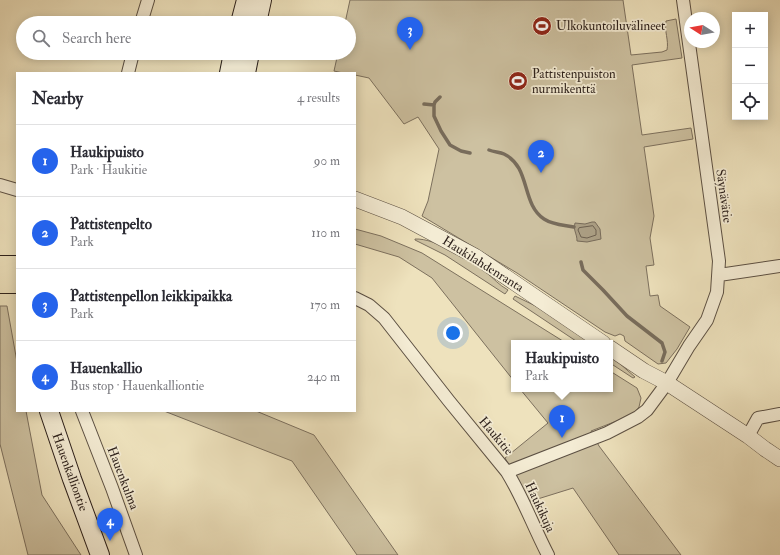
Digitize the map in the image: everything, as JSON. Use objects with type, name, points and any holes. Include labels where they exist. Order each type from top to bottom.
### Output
[{"type":"main road","points":[[242,16],[246,0]]},
{"type":"main road","points":[[259,16],[262,0]]},
{"type":"main road","points":[[229,72],[232,60]]},
{"type":"main road","points":[[246,72],[249,60]]},
{"type":"main road","points":[[0,266],[16,266]]},
{"type":"main road","points":[[0,283],[16,283]]},
{"type":"main road","name":"Hauenkalliontie","points":[[49,412],[100,555]]},
{"type":"street","points":[[143,16],[148,0]]},
{"type":"street","name":"Säynävätie","points":[[667,383],[689,346],[707,320],[717,292],[719,275],[718,253],[683,0]]},
{"type":"street","points":[[128,72],[131,60]]},
{"type":"street","points":[[0,185],[16,190]]},
{"type":"street","name":"Haukilahdenranta","points":[[356,199],[402,217],[475,256],[599,340]]},
{"type":"street","points":[[719,275],[780,266]]},
{"type":"street","name":"Haukitie","points":[[356,298],[370,305],[384,318],[448,401],[507,472],[592,439],[633,420],[647,410],[667,383]]},
{"type":"street","points":[[613,350],[644,371],[667,383],[748,436],[780,459]]},
{"type":"street","name":"Hauenkulma","points":[[82,412],[136,555]]},
{"type":"street","points":[[748,436],[758,418],[780,414]]},
{"type":"street","name":"Haukikuja","points":[[507,472],[548,555]]},
{"type":"shaded area","points":[[350,0],[623,0],[631,55],[662,52],[667,50],[666,21],[676,19],[682,58],[632,65],[642,135],[691,128],[693,139],[644,147],[654,216],[650,238],[654,265],[646,266],[650,296],[658,295],[660,306],[690,327],[677,349],[666,363],[658,364],[625,341],[624,336],[620,334],[615,336],[605,332],[517,273],[422,216],[428,201],[439,149],[418,117],[404,124],[369,78],[356,75],[356,72],[334,71],[336,60],[356,60],[356,16],[347,16]]},
{"type":"shaded area","points":[[356,229],[381,236],[422,253],[561,340],[511,340],[511,377],[432,278],[399,257],[356,244]]},
{"type":"shaded area","points":[[415,239],[433,242],[452,251],[486,272],[508,290],[505,294],[445,255]]},
{"type":"shaded area","points":[[515,296],[548,312],[590,340],[574,340],[513,299]]},
{"type":"shaded area","points":[[0,306],[7,306],[16,356],[16,412],[26,412],[42,495],[81,555],[28,555],[0,444]]},
{"type":"shaded area","points":[[613,358],[635,377],[633,378],[613,365]]},
{"type":"shaded area","points":[[613,373],[637,388],[641,398],[639,407],[632,415],[591,431],[599,446],[681,555],[619,555],[573,488],[528,502],[521,485],[505,458],[548,423],[522,392],[613,392]]},
{"type":"shaded area","points":[[167,412],[258,412],[314,435],[398,555],[357,555],[292,461]]},
{"type":"water","points":[[595,222],[600,229],[601,239],[587,242],[577,241],[574,228],[575,223],[585,224]]},
{"type":"waterway","points":[[434,105],[440,97]]},
{"type":"waterway","points":[[424,104],[434,105],[434,116],[450,145],[461,151],[470,153]]},
{"type":"waterway","points":[[489,150],[504,154],[513,160],[522,176],[532,204],[544,219],[555,224],[574,227]]},
{"type":"waterway","points":[[581,262],[583,270],[627,316],[662,343],[665,352],[662,361]]},
{"type":"place","name":"Ulkokuntoiluvälineet","points":[[542,26]]},
{"type":"place","name":"Pattistenpellon leikkipaikka","points":[[410,50]]},
{"type":"place","name":"Pattistenpuiston nurmikenttä","points":[[518,81]]},
{"type":"place","name":"Pattistenpelto","points":[[541,173]]},
{"type":"place","name":"Haukipuisto","points":[[562,438]]},
{"type":"place","name":"Hauenkallio","points":[[110,541]]}]
